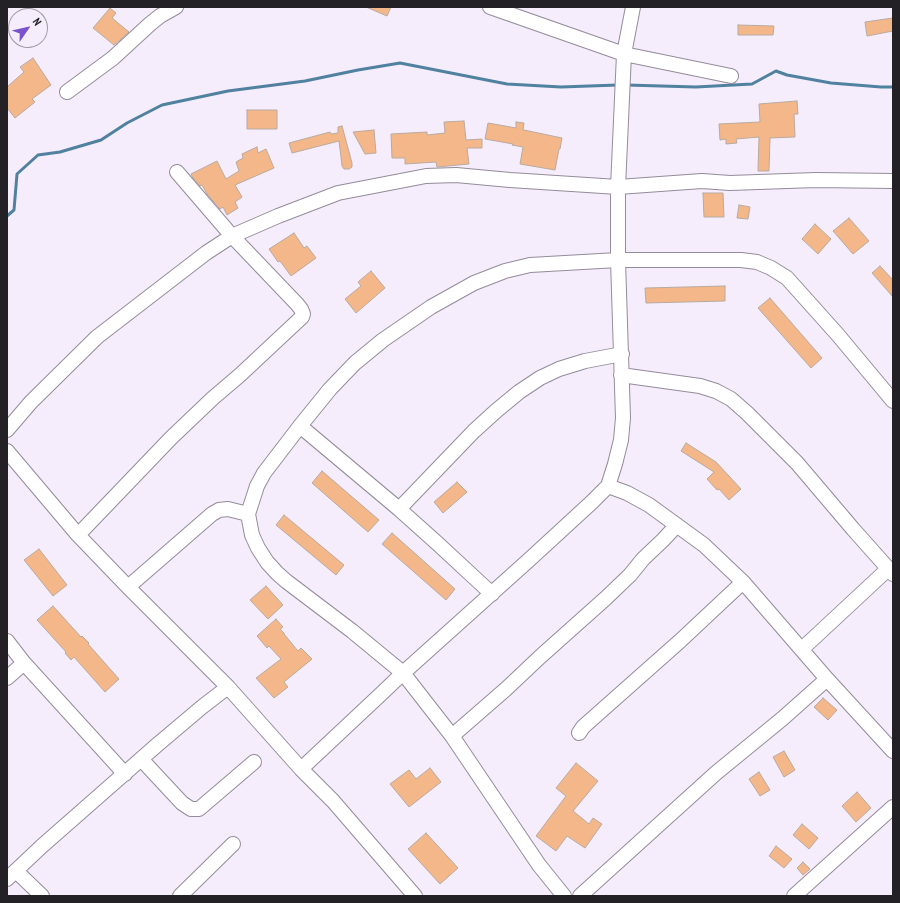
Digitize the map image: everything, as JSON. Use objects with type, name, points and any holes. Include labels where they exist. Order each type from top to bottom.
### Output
[{"type":"street","points":[[67,92],[113,58],[160,16],[176,7]]},
{"type":"street","points":[[490,7],[624,54],[730,76]]},
{"type":"street","points":[[301,769],[402,673],[492,594],[608,486],[616,464],[621,440],[623,418],[618,260],[618,188],[624,54],[633,7]]},
{"type":"street","points":[[78,535],[171,438],[212,398],[240,375],[302,317],[303,314],[297,304],[232,236],[177,172]]},
{"type":"street","points":[[8,426],[97,337],[206,252],[232,236],[278,216],[338,193],[426,176],[456,175],[618,188],[702,181],[893,181]]},
{"type":"street","points":[[564,896],[539,865],[452,736],[402,673],[352,631],[286,581],[267,562],[252,535],[248,514],[257,486],[264,473],[330,389],[355,363],[383,340],[431,307],[474,283],[505,271],[530,265],[618,260],[741,260],[757,262],[771,268],[787,278],[838,335],[893,401]]},
{"type":"street","points":[[399,509],[474,431],[519,392],[540,378],[559,368],[622,354]]},
{"type":"street","points":[[621,375],[700,386],[716,391],[730,399],[747,413],[797,463],[890,572],[802,649]]},
{"type":"street","points":[[300,426],[399,509],[492,594]]},
{"type":"street","points":[[7,451],[78,535],[228,688],[301,769],[333,801],[415,896]]},
{"type":"street","points":[[608,486],[627,493],[649,505],[704,545],[743,582],[827,679],[893,751]]},
{"type":"street","points":[[128,587],[212,514],[219,510],[228,508],[248,514]]},
{"type":"street","points":[[452,736],[506,690],[541,656],[606,598],[677,525]]},
{"type":"street","points":[[579,732],[743,582]]},
{"type":"street","points":[[7,640],[24,663],[125,774]]},
{"type":"street","points":[[7,678],[24,663]]},
{"type":"street","points":[[580,896],[716,773],[782,719],[827,679]]},
{"type":"street","points":[[42,896],[11,875],[141,759],[202,707],[228,688]]},
{"type":"street","points":[[141,759],[182,803],[191,809],[199,809],[254,762]]},
{"type":"street","points":[[794,896],[893,808]]},
{"type":"street","points":[[180,896],[233,844]]},
{"type":"building","points":[[366,7],[391,7],[387,16]]},
{"type":"building","points":[[110,8],[116,13],[112,18],[129,32],[114,45],[93,28]]},
{"type":"building","points":[[893,18],[893,31],[867,36],[865,22]]},
{"type":"building","points":[[738,25],[774,26],[773,35],[738,35]]},
{"type":"building","points":[[33,58],[51,85],[32,99],[35,102],[15,118],[7,108],[7,87],[24,72],[20,67]]},
{"type":"building","points":[[797,101],[798,114],[794,114],[795,137],[770,138],[769,171],[758,171],[759,137],[736,139],[737,143],[726,144],[726,139],[720,140],[719,124],[760,122],[759,104]]},
{"type":"building","points":[[247,110],[277,110],[277,129],[247,129]]},
{"type":"building","points":[[464,121],[466,140],[482,139],[482,148],[467,148],[469,164],[437,167],[436,162],[405,164],[405,158],[392,158],[391,134],[427,132],[427,135],[445,133],[444,122]]},
{"type":"building","points":[[516,122],[524,123],[523,130],[562,138],[555,170],[520,164],[523,147],[485,139],[488,123],[516,128]]},
{"type":"building","points":[[342,126],[352,163],[352,167],[349,169],[344,169],[342,166],[339,141],[292,153],[289,143],[330,132],[331,134],[338,133],[338,127]]},
{"type":"building","points":[[374,130],[376,153],[365,154],[353,132]]},
{"type":"building","points":[[257,147],[258,153],[266,149],[274,168],[235,185],[242,197],[235,202],[238,208],[227,215],[223,207],[220,209],[207,194],[202,185],[200,186],[191,174],[217,161],[226,179],[239,171],[236,162],[243,158],[242,154]]},
{"type":"building","points":[[703,193],[723,193],[724,217],[704,217]]},
{"type":"building","points":[[739,205],[750,207],[748,219],[737,218]]},
{"type":"building","points":[[849,218],[869,241],[853,254],[833,231]]},
{"type":"building","points":[[815,224],[831,239],[818,254],[802,239]]},
{"type":"building","points":[[294,233],[304,248],[307,246],[316,258],[291,276],[280,261],[278,262],[269,249]]},
{"type":"building","points":[[880,266],[893,280],[893,297],[872,273]]},
{"type":"building","points":[[371,271],[385,288],[356,313],[345,299],[361,286],[358,282]]},
{"type":"building","points":[[725,286],[725,301],[646,303],[645,288]]},
{"type":"building","points":[[770,298],[822,358],[811,368],[758,308]]},
{"type":"building","points":[[686,443],[716,462],[741,489],[729,500],[719,489],[717,490],[707,479],[714,472],[681,451]]},
{"type":"building","points":[[322,471],[379,520],[368,532],[312,483]]},
{"type":"building","points":[[457,482],[467,492],[443,513],[434,502]]},
{"type":"building","points":[[284,515],[344,565],[336,575],[276,525]]},
{"type":"building","points":[[392,533],[455,589],[446,600],[382,544]]},
{"type":"building","points":[[39,549],[67,585],[53,596],[24,560]]},
{"type":"building","points":[[266,586],[283,605],[268,619],[250,600]]},
{"type":"building","points":[[53,606],[81,637],[82,636],[89,643],[88,644],[119,679],[105,692],[74,657],[71,660],[65,653],[66,652],[37,620]]},
{"type":"building","points":[[276,619],[283,627],[280,629],[298,651],[301,648],[312,659],[284,682],[288,687],[274,698],[256,678],[281,659],[269,646],[267,648],[257,636]]},
{"type":"building","points":[[823,698],[837,710],[828,720],[814,707]]},
{"type":"building","points":[[784,751],[795,770],[784,777],[773,757]]},
{"type":"building","points":[[576,763],[598,781],[573,811],[589,824],[593,818],[602,824],[585,848],[567,836],[556,851],[536,836],[566,796],[556,788]]},
{"type":"building","points":[[430,768],[441,782],[409,807],[390,784],[409,770],[416,779]]},
{"type":"building","points":[[759,772],[770,790],[760,796],[749,779]]},
{"type":"building","points":[[857,792],[871,808],[856,822],[842,806]]},
{"type":"building","points":[[802,824],[818,838],[809,849],[793,835]]},
{"type":"building","points":[[426,833],[458,868],[440,884],[408,849]]},
{"type":"building","points":[[776,846],[792,859],[784,868],[769,856]]},
{"type":"building","points":[[803,862],[810,869],[803,875],[797,868]]},
{"type":"waterway","points":[[7,216],[14,210],[17,174],[38,155],[60,152],[101,140],[127,123],[162,105],[228,91],[305,81],[400,63],[507,84],[561,87],[618,85]]},
{"type":"waterway","points":[[626,85],[696,87],[752,84],[776,71],[787,75],[831,83],[893,87]]}]
